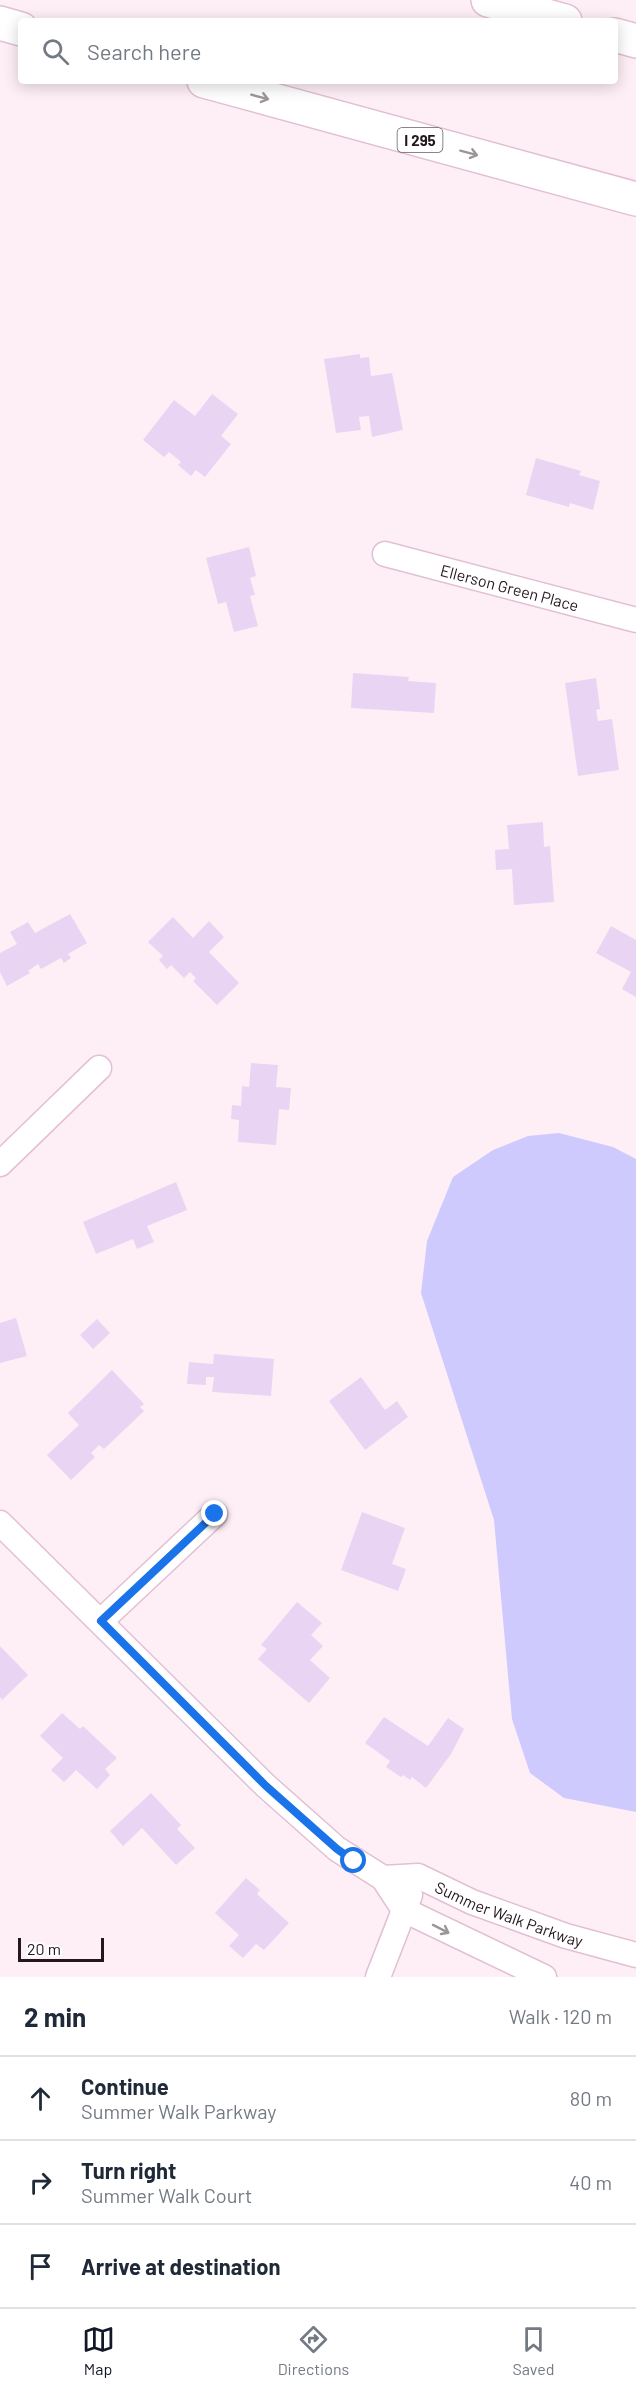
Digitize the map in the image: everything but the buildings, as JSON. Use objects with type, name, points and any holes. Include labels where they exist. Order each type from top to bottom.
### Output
[{"type":"highway","points":[[488,0],[554,18]]},
{"type":"highway","points":[[0,23],[18,28]]},
{"type":"highway","points":[[618,36],[636,40]]},
{"type":"highway","name":"I 295","points":[[215,84],[636,198]]},
{"type":"street","name":"Ellerson Green Place","points":[[385,554],[636,620]]},
{"type":"street","points":[[0,1164],[99,1068]]},
{"type":"street","points":[[101,1621],[215,1514]]},
{"type":"street","points":[[0,1523],[266,1786],[337,1849],[383,1878],[404,1910],[544,1977]]},
{"type":"street","points":[[378,1977],[418,1876]]},
{"type":"street","name":"Summer Walk Parkway","points":[[383,1878],[418,1876],[472,1902],[566,1936],[636,1955]]},
{"type":"shaded area","points":[[559,1133],[613,1147],[636,1159],[636,1812],[564,1798],[530,1773],[512,1719],[494,1520],[421,1293],[427,1241],[453,1177],[493,1150],[528,1136]]},
{"type":"route","points":[[215,1514],[101,1621],[266,1786],[337,1849],[354,1861]]}]
